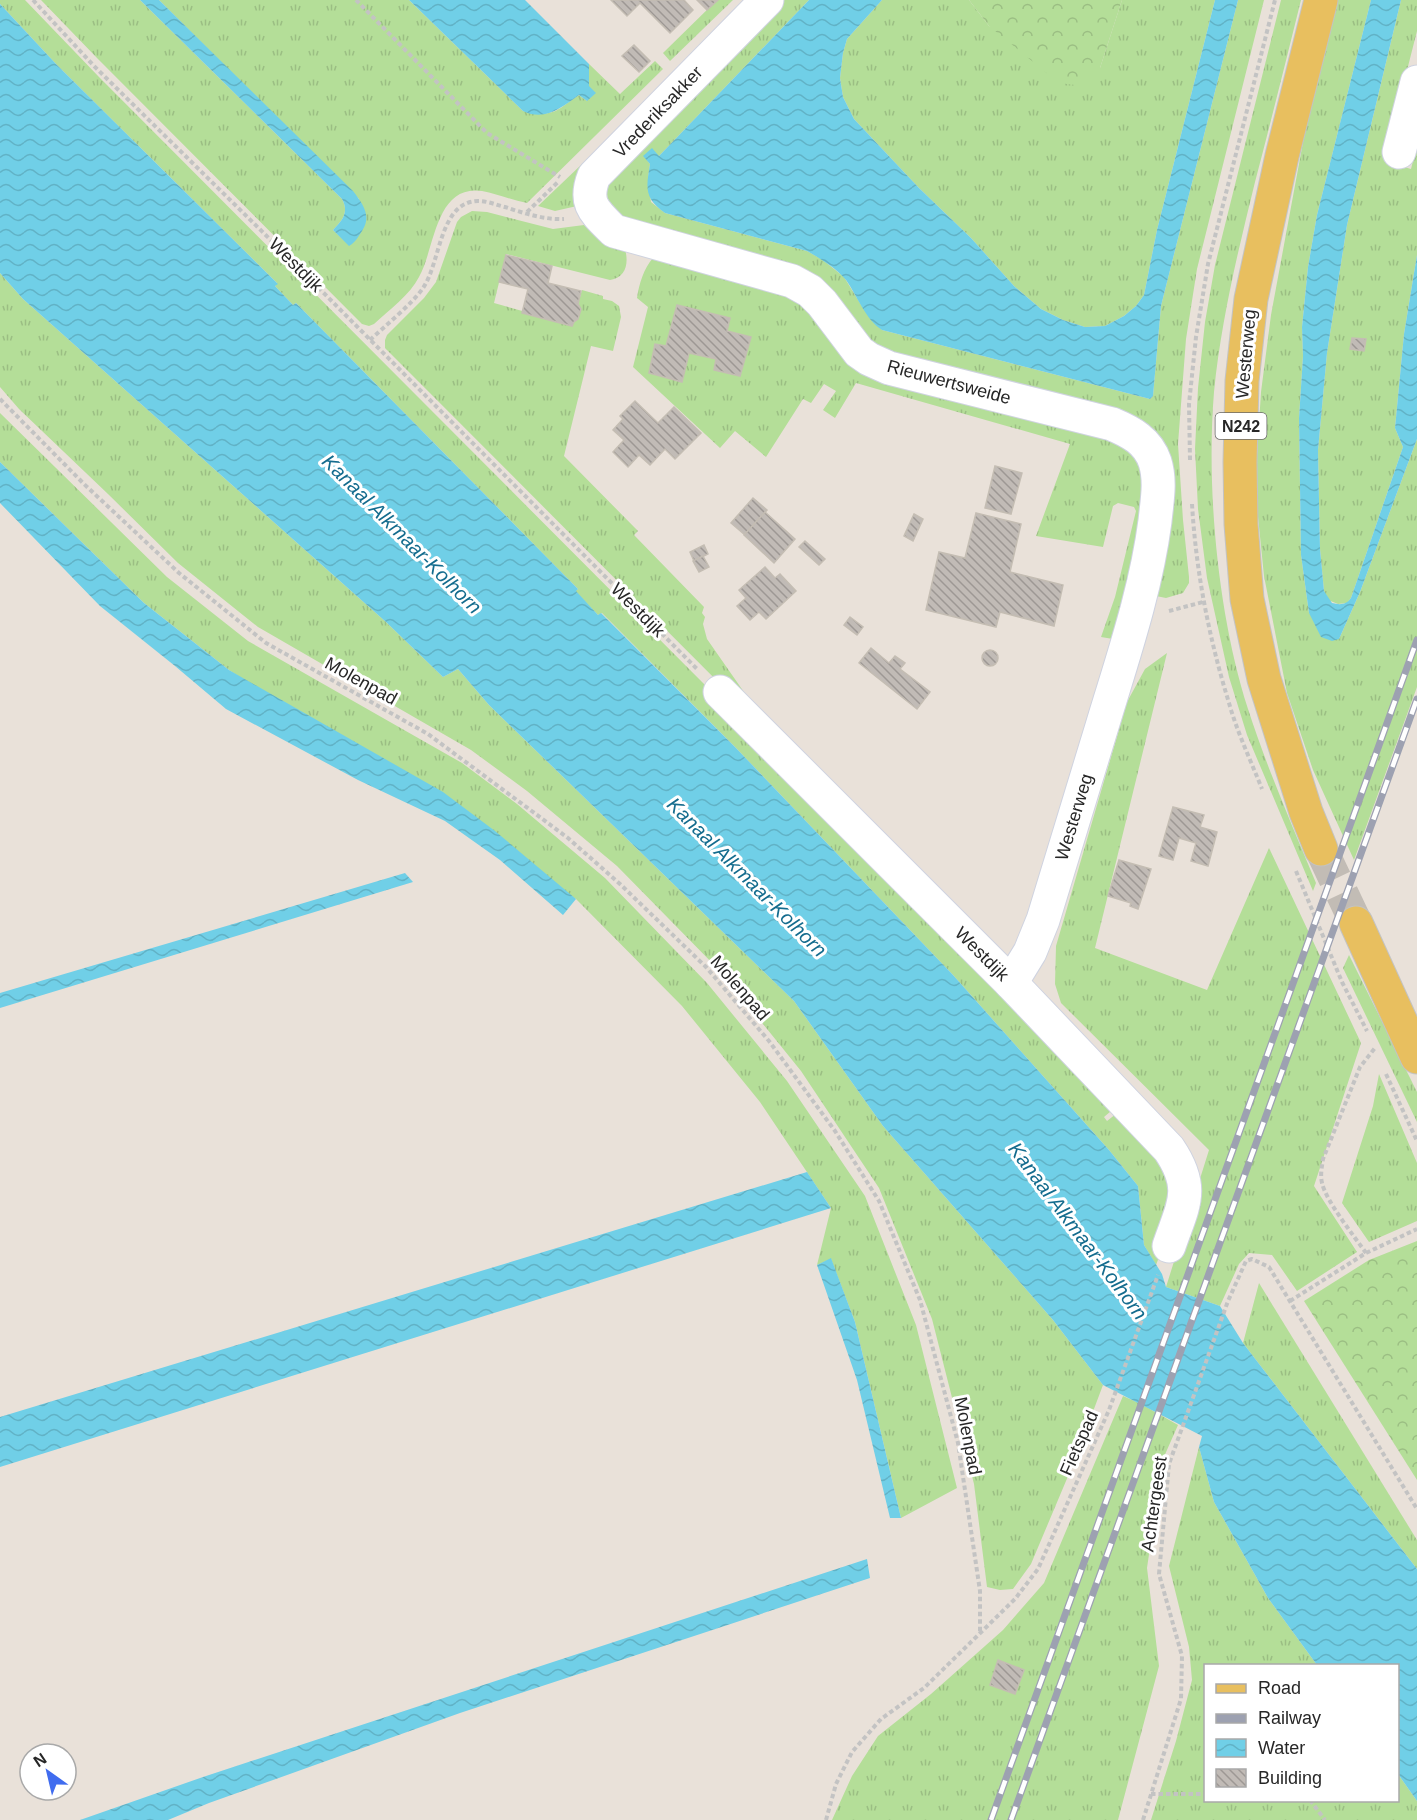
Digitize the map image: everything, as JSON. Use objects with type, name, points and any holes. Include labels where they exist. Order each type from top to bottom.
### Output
[{"type":"main road","name":"Westerweg","points":[[1322,0],[1282,156],[1251,299],[1242,381],[1240,462],[1241,524],[1247,598],[1264,679],[1302,802],[1322,849]]},
{"type":"main road","points":[[1356,923],[1417,1057]]},
{"type":"main road","points":[[1376,967],[1417,1031]]},
{"type":"street","name":"Vrederiksakker","points":[[590,203],[589,189],[594,176],[766,0]]},
{"type":"street","points":[[1399,152],[1417,82]]},
{"type":"street","name":"Rieuwertsweide","points":[[590,203],[595,212],[614,231],[792,280],[810,291],[822,303],[859,351],[869,359],[889,368],[1112,424],[1130,432],[1142,441],[1151,453],[1159,483],[1151,547],[1136,612]]},
{"type":"street","name":"Westerweg","points":[[1011,983],[1030,952],[1043,920],[1136,612]]},
{"type":"street","name":"Westdijk","points":[[720,692],[1011,983],[1168,1149],[1181,1171],[1186,1195],[1169,1246]]},
{"type":"path","name":"Westdijk","points":[[33,0],[94,66],[720,692]]},
{"type":"path","points":[[356,0],[487,133],[562,178],[527,212]]},
{"type":"path","points":[[1190,464],[1189,404],[1196,337],[1208,264],[1275,0]]},
{"type":"path","points":[[370,340],[422,290],[434,265],[447,224],[464,203],[479,201],[492,203],[562,220],[580,214],[590,203]]},
{"type":"path","name":"Molenpad","points":[[0,399],[84,484],[179,573],[266,643],[428,734],[568,838],[620,884],[706,967],[769,1041],[834,1131],[879,1201],[920,1300],[958,1443],[980,1591],[980,1632]]},
{"type":"path","points":[[1191,496],[1194,544],[1203,602]]},
{"type":"path","points":[[1366,1253],[1328,1197],[1322,1185],[1321,1172],[1323,1159],[1360,1067],[1375,1048],[1380,1058]]},
{"type":"path","points":[[1384,1069],[1417,1141]]},
{"type":"path","points":[[1417,1230],[1366,1253],[1290,1301],[1417,1509]]},
{"type":"path","name":"Fietspad","points":[[980,1632],[1015,1599],[1038,1569],[1109,1410],[1169,1246]]},
{"type":"path","name":"Achtergeest","points":[[1143,1820],[1181,1699],[1183,1680],[1182,1656],[1159,1574],[1169,1464],[1228,1301],[1246,1261],[1252,1259],[1269,1267],[1290,1301]]},
{"type":"path","points":[[826,1820],[836,1784],[852,1752],[881,1719],[924,1688],[980,1632]]},
{"type":"path","points":[[1151,1794],[1204,1794]]},
{"type":"path","points":[[1312,1802],[1325,1820]]},
{"type":"green space","points":[[0,0],[25,0],[710,690],[1117,1106],[1104,1117],[1107,1121],[1121,1110],[1171,1167],[1164,1244],[1156,1265],[1144,1245],[1138,1186],[1109,1150],[953,975],[736,748],[602,613],[598,615],[575,591],[578,589],[296,303],[293,305],[275,286],[277,283],[57,65],[0,4]]},
{"type":"green space","points":[[41,0],[140,0],[342,199],[345,208],[344,216],[333,230],[349,245],[359,199],[159,0],[409,0],[523,111],[534,113],[554,112],[579,95],[587,101],[589,64],[620,94],[655,61],[663,69],[527,203],[482,191],[466,192],[455,198],[439,221],[415,284],[399,302],[369,326],[362,324]]},
{"type":"green space","points":[[717,0],[733,0],[670,61],[663,53]]},
{"type":"green space","points":[[784,0],[809,0],[659,156],[644,156],[650,164],[648,178],[651,202],[665,213],[807,251],[823,260],[844,277],[863,308],[882,330],[1150,399],[1153,396],[1161,306],[1238,0],[1264,0],[1197,269],[1186,339],[1178,444],[1189,577],[1189,583],[1183,593],[1166,598],[1156,596],[1162,460],[886,356],[834,304],[616,219],[607,191],[619,164]]},
{"type":"green space","points":[[882,0],[969,0],[989,26],[1100,68],[1122,0],[1215,0],[1157,230],[1144,295],[1124,316],[1105,326],[1085,327],[1063,320],[1041,309],[1014,286],[971,238],[919,188],[854,119],[843,97],[840,78],[843,53],[847,39]]},
{"type":"green space","points":[[969,0],[1122,0],[1100,68],[1083,86],[1059,83],[989,26]]},
{"type":"green space","points":[[1281,0],[1301,0],[1236,260],[1217,365],[1212,430],[1213,510],[1222,593],[1238,673],[1263,753],[1316,883],[1313,891],[1247,735],[1229,677],[1207,578],[1198,509],[1195,449],[1205,322],[1215,265]]},
{"type":"green space","points":[[1338,0],[1371,0],[1317,215],[1308,267],[1302,327],[1303,356],[1299,418],[1301,555],[1309,613],[1339,639],[1360,592],[1417,439],[1417,687],[1354,860],[1313,770],[1287,693],[1264,576],[1255,487],[1261,392],[1271,315],[1306,126]]},
{"type":"green space","points":[[1401,0],[1417,0],[1417,31],[1384,161],[1411,169],[1417,145],[1417,255],[1404,334],[1395,428],[1403,447],[1351,598],[1347,603],[1338,604],[1328,600],[1324,591],[1320,549],[1318,450],[1327,353],[1347,225]]},
{"type":"green space","points":[[582,164],[584,166],[577,206],[555,211],[538,206]]},
{"type":"green space","points":[[472,211],[487,212],[553,229],[584,225],[625,249],[627,259],[625,269],[620,276],[610,280],[506,254],[494,303],[572,325],[582,290],[603,296],[603,299],[619,306],[621,317],[613,351],[591,346],[564,456],[638,531],[634,535],[704,607],[703,624],[707,639],[769,733],[385,348],[387,335],[424,298],[436,282],[457,222]]},
{"type":"green space","points":[[653,258],[774,286],[813,309],[839,347],[1115,435],[1140,462],[1147,506],[1113,639],[1101,637],[1115,597],[1136,511],[1134,507],[1118,503],[1113,506],[1103,547],[1036,536],[1070,444],[856,383],[835,418],[823,410],[836,391],[824,384],[811,403],[803,399],[766,457],[735,431],[720,448],[633,367],[648,307],[637,298],[645,271]]},
{"type":"green space","points":[[0,273],[23,299],[386,622],[443,677],[458,669],[489,705],[794,1001],[883,1126],[1053,1320],[1103,1385],[1074,1462],[1031,1564],[1013,1589],[1000,1590],[987,1587],[974,1484],[932,1319],[879,1188],[801,1071],[720,971],[617,866],[527,791],[471,750],[258,627],[178,563],[19,409],[0,387]]},
{"type":"green space","points":[[0,413],[167,577],[248,641],[462,763],[517,804],[605,878],[707,983],[787,1081],[865,1196],[916,1325],[957,1488],[901,1518],[855,1322],[831,1259],[817,1265],[831,1208],[760,1102],[682,1006],[576,899],[229,670],[144,603],[0,462]]},
{"type":"green space","points":[[1167,653],[1095,948],[1207,990],[1269,848],[1361,1043],[1314,1186],[1357,1252],[1297,1291],[1272,1255],[1249,1253],[1239,1264],[1220,1306],[1166,1287],[1209,1150],[1061,1003],[1055,984],[1056,946],[1127,702],[1145,669]]},
{"type":"green space","points":[[1349,955],[1417,1092],[1417,1122],[1343,968]]},
{"type":"green space","points":[[1379,1074],[1417,1163],[1417,1221],[1369,1242],[1342,1203],[1373,1106]]},
{"type":"green space","points":[[1417,1241],[1417,1480],[1304,1301],[1369,1260]]},
{"type":"green space","points":[[1259,1283],[1417,1540],[1417,1569],[1243,1343]]},
{"type":"green space","points":[[1123,1396],[1178,1425],[1163,1459],[1147,1568],[1159,1666],[1118,1820],[832,1820],[852,1776],[878,1736],[931,1694],[1003,1630],[1044,1583]]},
{"type":"green space","points":[[1199,1447],[1214,1502],[1268,1598],[1316,1664],[1204,1664],[1204,1802],[1399,1802],[1399,1775],[1417,1801],[1417,1820],[1151,1820],[1192,1680],[1189,1647],[1169,1566]]},
{"type":"water","points":[[140,0],[159,0],[353,191],[363,205],[366,220],[365,226],[353,243],[349,246],[333,230],[344,216],[345,208],[342,199]]},
{"type":"water","points":[[409,0],[525,0],[589,64],[589,86],[596,93],[587,101],[579,95],[546,114],[531,114],[523,111]]},
{"type":"water","points":[[809,0],[882,0],[847,39],[843,53],[840,78],[843,97],[854,119],[919,188],[971,238],[1014,286],[1041,309],[1063,320],[1085,327],[1105,326],[1124,316],[1144,295],[1157,230],[1215,0],[1238,0],[1161,306],[1153,396],[1150,399],[882,330],[866,314],[846,280],[828,264],[807,251],[665,213],[658,208],[648,192],[650,164],[643,156],[652,148],[659,156]]},
{"type":"water","points":[[1371,0],[1401,0],[1347,225],[1327,353],[1318,450],[1320,549],[1324,591],[1332,603],[1343,604],[1351,598],[1403,447],[1395,428],[1404,334],[1417,255],[1417,439],[1360,592],[1339,639],[1332,641],[1321,637],[1309,613],[1301,555],[1299,418],[1303,356],[1302,327],[1308,267],[1317,215]]},
{"type":"water","name":"Kanaal Alkmaar-Kolhorn","points":[[0,4],[57,65],[278,284],[275,286],[293,305],[296,303],[578,589],[576,591],[598,615],[601,613],[736,748],[953,975],[1109,1150],[1138,1186],[1144,1245],[1162,1274],[1166,1287],[1220,1306],[1243,1343],[1417,1569],[1417,1801],[1399,1775],[1399,1664],[1316,1664],[1268,1598],[1214,1502],[1199,1447],[1202,1436],[1103,1385],[1053,1320],[883,1126],[794,1001],[489,705],[458,669],[443,677],[386,622],[23,299],[0,273]]},
{"type":"water","points":[[0,462],[144,603],[229,670],[443,792],[495,831],[576,899],[563,915],[500,860],[445,821],[358,780],[226,709],[100,606],[0,503]]},
{"type":"water","points":[[405,873],[413,882],[0,1008],[0,993]]},
{"type":"water","points":[[807,1172],[831,1208],[0,1467],[0,1417]]},
{"type":"water","points":[[831,1258],[855,1322],[901,1518],[890,1518],[857,1380],[817,1265]]},
{"type":"water","points":[[867,1559],[870,1578],[460,1713],[209,1803],[168,1820],[80,1820],[203,1777]]},
{"type":"building","points":[[611,0],[684,0],[693,10],[670,33],[640,3],[627,16]]},
{"type":"building","points":[[697,0],[718,0],[707,10]]},
{"type":"building","points":[[634,45],[650,61],[639,72],[622,56]]},
{"type":"building","points":[[506,255],[552,266],[548,283],[581,291],[578,304],[581,309],[578,319],[572,326],[522,313],[528,289],[499,282]]},
{"type":"building","points":[[677,305],[730,318],[727,331],[751,337],[740,376],[714,370],[716,359],[689,353],[682,382],[649,373],[655,344],[666,346]]},
{"type":"building","points":[[1352,338],[1366,339],[1364,351],[1350,349]]},
{"type":"building","points":[[635,401],[658,423],[674,407],[701,433],[675,459],[665,449],[650,465],[639,455],[628,467],[613,452],[624,440],[613,430],[623,419],[620,416]]},
{"type":"building","points":[[995,466],[1022,473],[1011,514],[985,508]]},
{"type":"building","points":[[753,498],[767,510],[745,535],[731,523]]},
{"type":"building","points":[[765,512],[795,539],[774,563],[744,535]]},
{"type":"building","points":[[976,513],[1021,524],[1010,572],[1063,585],[1054,626],[1000,612],[996,627],[926,610],[939,552],[965,558]]},
{"type":"building","points":[[914,514],[923,519],[913,541],[904,536]]},
{"type":"building","points":[[805,541],[825,559],[819,565],[799,547]]},
{"type":"building","points":[[704,545],[708,554],[694,561],[690,552]]},
{"type":"building","points":[[703,556],[709,567],[699,572],[693,561]]},
{"type":"building","points":[[765,567],[775,578],[780,574],[796,591],[766,619],[759,612],[750,620],[737,606],[746,598],[739,590]]},
{"type":"building","points":[[850,617],[863,627],[857,635],[844,625]]},
{"type":"building","points":[[871,648],[889,663],[895,656],[905,663],[900,669],[930,692],[917,709],[859,663]]},
{"type":"building","points":[[990,650],[996,652],[998,658],[996,664],[990,666],[984,664],[982,658],[984,652]]},
{"type":"building","points":[[1173,807],[1204,815],[1200,827],[1217,832],[1208,866],[1191,861],[1196,843],[1179,838],[1173,860],[1159,856]]},
{"type":"building","points":[[1119,860],[1151,869],[1138,909],[1130,906],[1131,903],[1108,896]]},
{"type":"building","points":[[998,1660],[1024,1670],[1015,1694],[990,1685]]},
{"type":"tunnel","points":[[1321,849],[1356,923]]},
{"type":"railway","points":[[991,1820],[1417,640]]},
{"type":"railway","points":[[1011,1820],[1417,699]]}]
